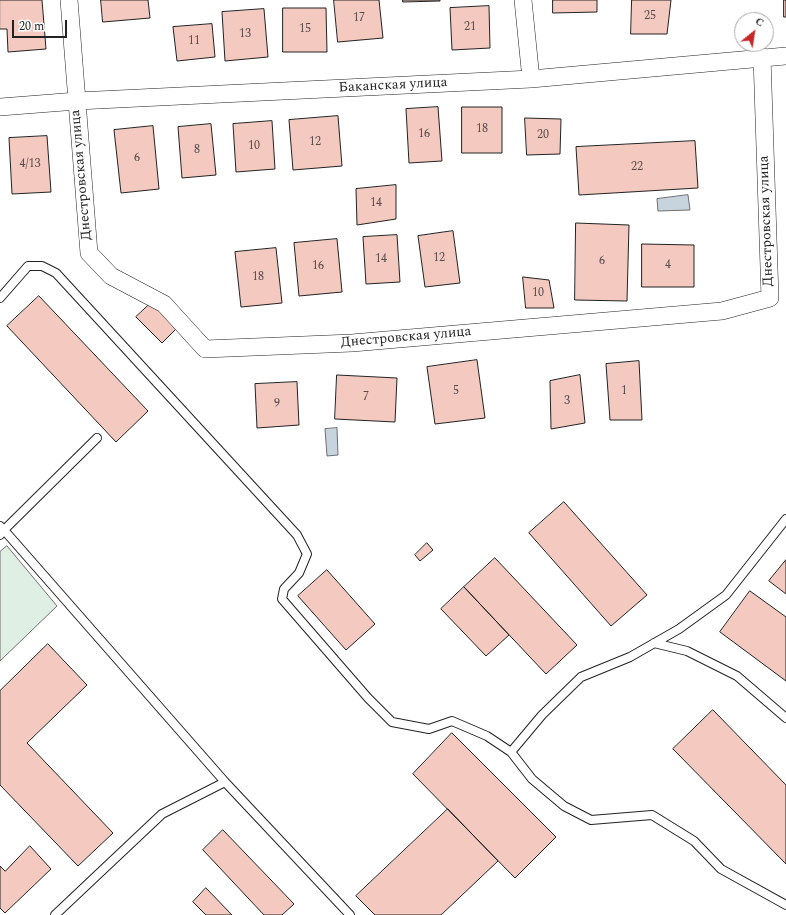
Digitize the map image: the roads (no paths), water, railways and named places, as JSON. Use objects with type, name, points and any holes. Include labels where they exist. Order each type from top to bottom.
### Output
[{"type":"street","name":"Днестровская улица","points":[[69,0],[89,253],[111,276],[164,304],[206,349],[352,343],[722,311],[770,298],[762,57]]},
{"type":"street","points":[[523,0],[531,79]]},
{"type":"street","name":"Баканская улица","points":[[0,107],[77,101],[531,79],[786,56]]},
{"type":"lane","points":[[0,298],[28,266],[42,266],[56,273],[233,464],[297,535],[307,554],[299,573],[284,589],[282,600],[368,698],[392,722],[429,729],[452,721],[487,736],[511,752],[532,779],[564,806],[591,820],[652,815],[694,840],[721,869],[786,905]]},
{"type":"lane","points":[[97,438],[1,530],[225,782],[350,915]]},
{"type":"lane","points":[[511,752],[542,715],[581,677],[630,656],[679,629],[726,595],[786,518]]},
{"type":"lane","points":[[654,643],[687,651],[737,676],[786,718]]},
{"type":"lane","points":[[55,915],[162,814],[225,782]]}]
